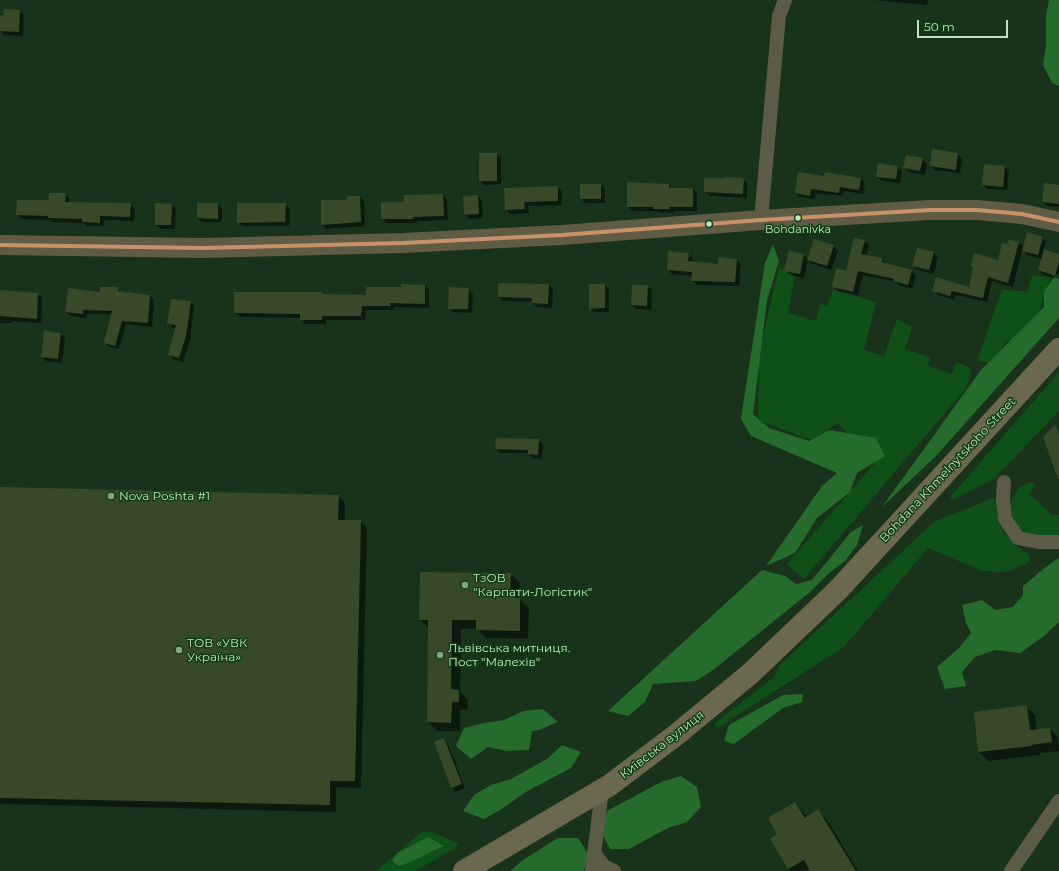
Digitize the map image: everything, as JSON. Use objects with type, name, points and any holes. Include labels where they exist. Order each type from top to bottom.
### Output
[{"type":"highway","name":"Bohdana Khmelnytskoho Street","points":[[838,590],[1059,349]]},
{"type":"highway","name":"Київська вулиця","points":[[464,871],[602,790],[676,735],[751,673],[838,590]]},
{"type":"street","points":[[773,0],[779,16]]},
{"type":"street","points":[[761,220],[779,16],[784,0]]},
{"type":"street","points":[[0,245],[204,248],[403,243],[570,234],[761,220],[930,210],[977,210],[1022,214],[1059,222]]},
{"type":"street","points":[[1004,482],[1003,499],[1005,519],[1018,538],[1038,542],[1059,542]]},
{"type":"street","points":[[592,871],[602,790]]},
{"type":"street","points":[[1011,871],[1059,801]]},
{"type":"street","points":[[594,853],[604,866],[614,871]]},
{"type":"green space","points":[[1049,0],[1059,0],[1059,86],[1052,83],[1043,65],[1046,44],[1046,16]]},
{"type":"green space","points":[[773,244],[779,261],[767,300],[753,414],[769,428],[809,441],[829,430],[876,438],[885,456],[857,473],[850,492],[817,518],[795,553],[766,566],[822,486],[837,473],[751,436],[741,419],[765,263]]},
{"type":"green space","points":[[779,268],[795,274],[788,313],[816,321],[820,303],[827,306],[833,290],[876,302],[864,350],[884,356],[897,319],[912,327],[905,349],[930,357],[928,366],[952,374],[956,362],[971,368],[967,387],[804,579],[787,564],[875,463],[838,423],[811,440],[758,420],[759,353]]},
{"type":"green space","points":[[1059,273],[1059,318],[936,456],[882,507],[981,370],[1044,307],[1044,291]]},
{"type":"green space","points":[[1032,275],[1050,278],[1033,331],[1016,341],[1006,341],[995,364],[977,361],[1002,289],[1028,292]]},
{"type":"green space","points":[[1059,372],[1059,411],[995,478],[955,499],[951,499],[951,496]]},
{"type":"green space","points":[[1030,482],[1035,484],[1029,494],[1052,515],[1059,515],[1059,535],[1041,538],[1020,533],[1010,520],[1010,504],[1019,487]]},
{"type":"green space","points":[[994,498],[998,502],[997,511],[1000,526],[1004,533],[1016,545],[1029,555],[1030,562],[1006,572],[982,571],[928,548],[844,647],[717,728],[714,724],[774,677],[779,666],[934,522]]},
{"type":"green space","points":[[863,525],[857,545],[845,561],[828,574],[810,592],[713,670],[696,681],[653,684],[645,702],[628,716],[608,711],[762,570],[785,576],[796,584],[812,580],[851,532]]},
{"type":"green space","points":[[1059,558],[1059,622],[1044,636],[1020,653],[995,650],[975,657],[962,672],[966,686],[945,689],[937,667],[959,648],[971,633],[966,623],[962,605],[982,600],[995,610],[1013,607],[1023,595],[1023,586]]},
{"type":"green space","points":[[803,694],[802,702],[783,708],[734,744],[724,741],[729,725],[783,695]]},
{"type":"green space","points":[[543,709],[558,722],[539,730],[532,731],[529,750],[507,751],[488,747],[471,759],[456,746],[464,728],[504,720],[523,711]]},
{"type":"green space","points":[[562,745],[581,752],[571,768],[524,793],[502,809],[484,819],[463,811],[474,795],[491,785],[511,779],[547,759]]},
{"type":"green space","points":[[681,776],[697,787],[701,807],[687,822],[668,828],[629,849],[610,849],[600,831],[607,811],[661,782]]},
{"type":"green space","points":[[429,831],[458,844],[456,848],[415,871],[376,871],[420,833]]},
{"type":"green space","points":[[428,837],[444,846],[399,866],[392,861],[398,853]]},
{"type":"green space","points":[[558,838],[578,838],[589,855],[584,871],[510,871],[523,860]]},
{"type":"building","points":[[4,9],[20,10],[19,32],[0,31],[0,15],[3,16]]},
{"type":"building","points":[[932,149],[958,153],[956,170],[930,166]]},
{"type":"building","points":[[479,153],[497,153],[497,181],[479,181]]},
{"type":"building","points":[[906,155],[923,158],[920,171],[903,168]]},
{"type":"building","points":[[878,163],[898,166],[896,179],[876,177]]},
{"type":"building","points":[[984,164],[1005,166],[1003,187],[982,185]]},
{"type":"building","points":[[798,172],[824,176],[825,172],[861,178],[859,190],[840,187],[839,193],[811,189],[810,196],[795,193]]},
{"type":"building","points":[[704,178],[744,178],[743,194],[704,192]]},
{"type":"building","points":[[627,182],[669,184],[669,188],[693,188],[693,207],[653,209],[653,207],[627,207]]},
{"type":"building","points":[[1044,183],[1059,185],[1059,204],[1042,202]]},
{"type":"building","points":[[580,184],[601,184],[601,199],[580,199]]},
{"type":"building","points":[[558,186],[558,201],[524,202],[525,209],[505,210],[504,188]]},
{"type":"building","points":[[49,193],[66,193],[65,202],[131,203],[130,217],[100,216],[100,223],[82,222],[82,219],[16,215],[17,200],[49,200]]},
{"type":"building","points":[[443,194],[444,216],[413,217],[413,219],[381,219],[381,202],[404,202],[404,195]]},
{"type":"building","points":[[478,195],[479,214],[464,215],[463,196]]},
{"type":"building","points":[[347,196],[360,196],[361,222],[321,225],[321,200],[347,200]]},
{"type":"building","points":[[155,203],[172,204],[171,225],[155,225]]},
{"type":"building","points":[[197,203],[218,203],[218,219],[197,218]]},
{"type":"building","points":[[237,203],[286,203],[285,222],[237,223]]},
{"type":"building","points":[[1027,232],[1043,237],[1038,255],[1022,251]]},
{"type":"building","points":[[854,238],[865,240],[861,254],[882,258],[882,262],[912,270],[908,285],[893,281],[894,279],[858,271],[853,292],[832,287],[836,268],[846,271]]},
{"type":"building","points":[[814,239],[834,245],[827,266],[807,260]]},
{"type":"building","points":[[1009,239],[1019,242],[1008,283],[988,277],[983,298],[952,291],[950,296],[932,291],[936,277],[969,287],[974,253],[998,260],[1002,243],[1007,244]]},
{"type":"building","points":[[917,248],[934,252],[929,270],[912,266]]},
{"type":"building","points":[[1044,249],[1059,254],[1059,262],[1055,276],[1038,270]]},
{"type":"building","points":[[668,251],[689,253],[688,261],[718,264],[719,257],[737,259],[735,282],[691,281],[692,272],[667,270]]},
{"type":"building","points":[[789,251],[804,254],[800,274],[784,271]]},
{"type":"building","points":[[498,283],[549,284],[548,304],[531,303],[532,298],[498,297]]},
{"type":"building","points":[[401,284],[425,285],[425,304],[390,303],[390,306],[362,306],[361,316],[322,316],[322,320],[300,320],[300,314],[234,313],[234,292],[322,292],[322,294],[366,295],[366,287],[401,287]]},
{"type":"building","points":[[589,284],[605,284],[605,308],[589,309]]},
{"type":"building","points":[[632,285],[648,285],[647,306],[631,305]]},
{"type":"building","points":[[100,287],[118,287],[118,291],[150,295],[148,323],[122,321],[115,346],[104,343],[112,311],[83,310],[83,314],[65,312],[68,288],[100,292]]},
{"type":"building","points":[[449,287],[469,288],[468,309],[448,309]]},
{"type":"building","points":[[0,290],[38,293],[37,319],[0,316]]},
{"type":"building","points":[[171,299],[191,301],[186,336],[179,358],[168,355],[176,325],[167,324]]},
{"type":"building","points":[[44,331],[61,333],[58,359],[41,357]]},
{"type":"building","points":[[1055,424],[1059,434],[1059,479],[1043,437]]},
{"type":"building","points":[[496,438],[539,439],[538,455],[528,454],[528,450],[495,449]]},
{"type":"building","name":"ТОВ «УВК Україна»","points":[[0,487],[339,495],[338,520],[361,520],[355,781],[330,781],[330,805],[0,798]]},
{"type":"building","points":[[420,572],[511,573],[510,597],[520,598],[520,631],[476,630],[476,620],[452,620],[451,689],[459,690],[459,702],[452,702],[451,723],[427,722],[428,620],[419,620]]},
{"type":"building","points":[[1027,705],[1030,730],[1050,728],[1052,742],[1031,745],[1032,746],[978,752],[974,712]]},
{"type":"building","points":[[444,738],[462,784],[451,788],[434,742]]},
{"type":"building","points":[[795,802],[805,818],[818,809],[856,871],[810,871],[804,860],[788,869],[770,839],[777,834],[768,818]]},
{"type":"transit line","points":[[0,245],[203,248],[403,243],[562,235],[761,220],[930,210],[977,210],[1022,214],[1059,222]]},
{"type":"place","name":"Bohdanivka","points":[[798,218]]},
{"type":"place","name":"Nova Poshta #1","points":[[111,496]]},
{"type":"place","name":"ТзОВ \"Карпати-Логістик\"","points":[[465,585]]},
{"type":"place","name":"ТОВ «УВК Україна»","points":[[179,650]]},
{"type":"place","name":"Львівська митниця. Пост \"Малехів\"","points":[[440,655]]}]
